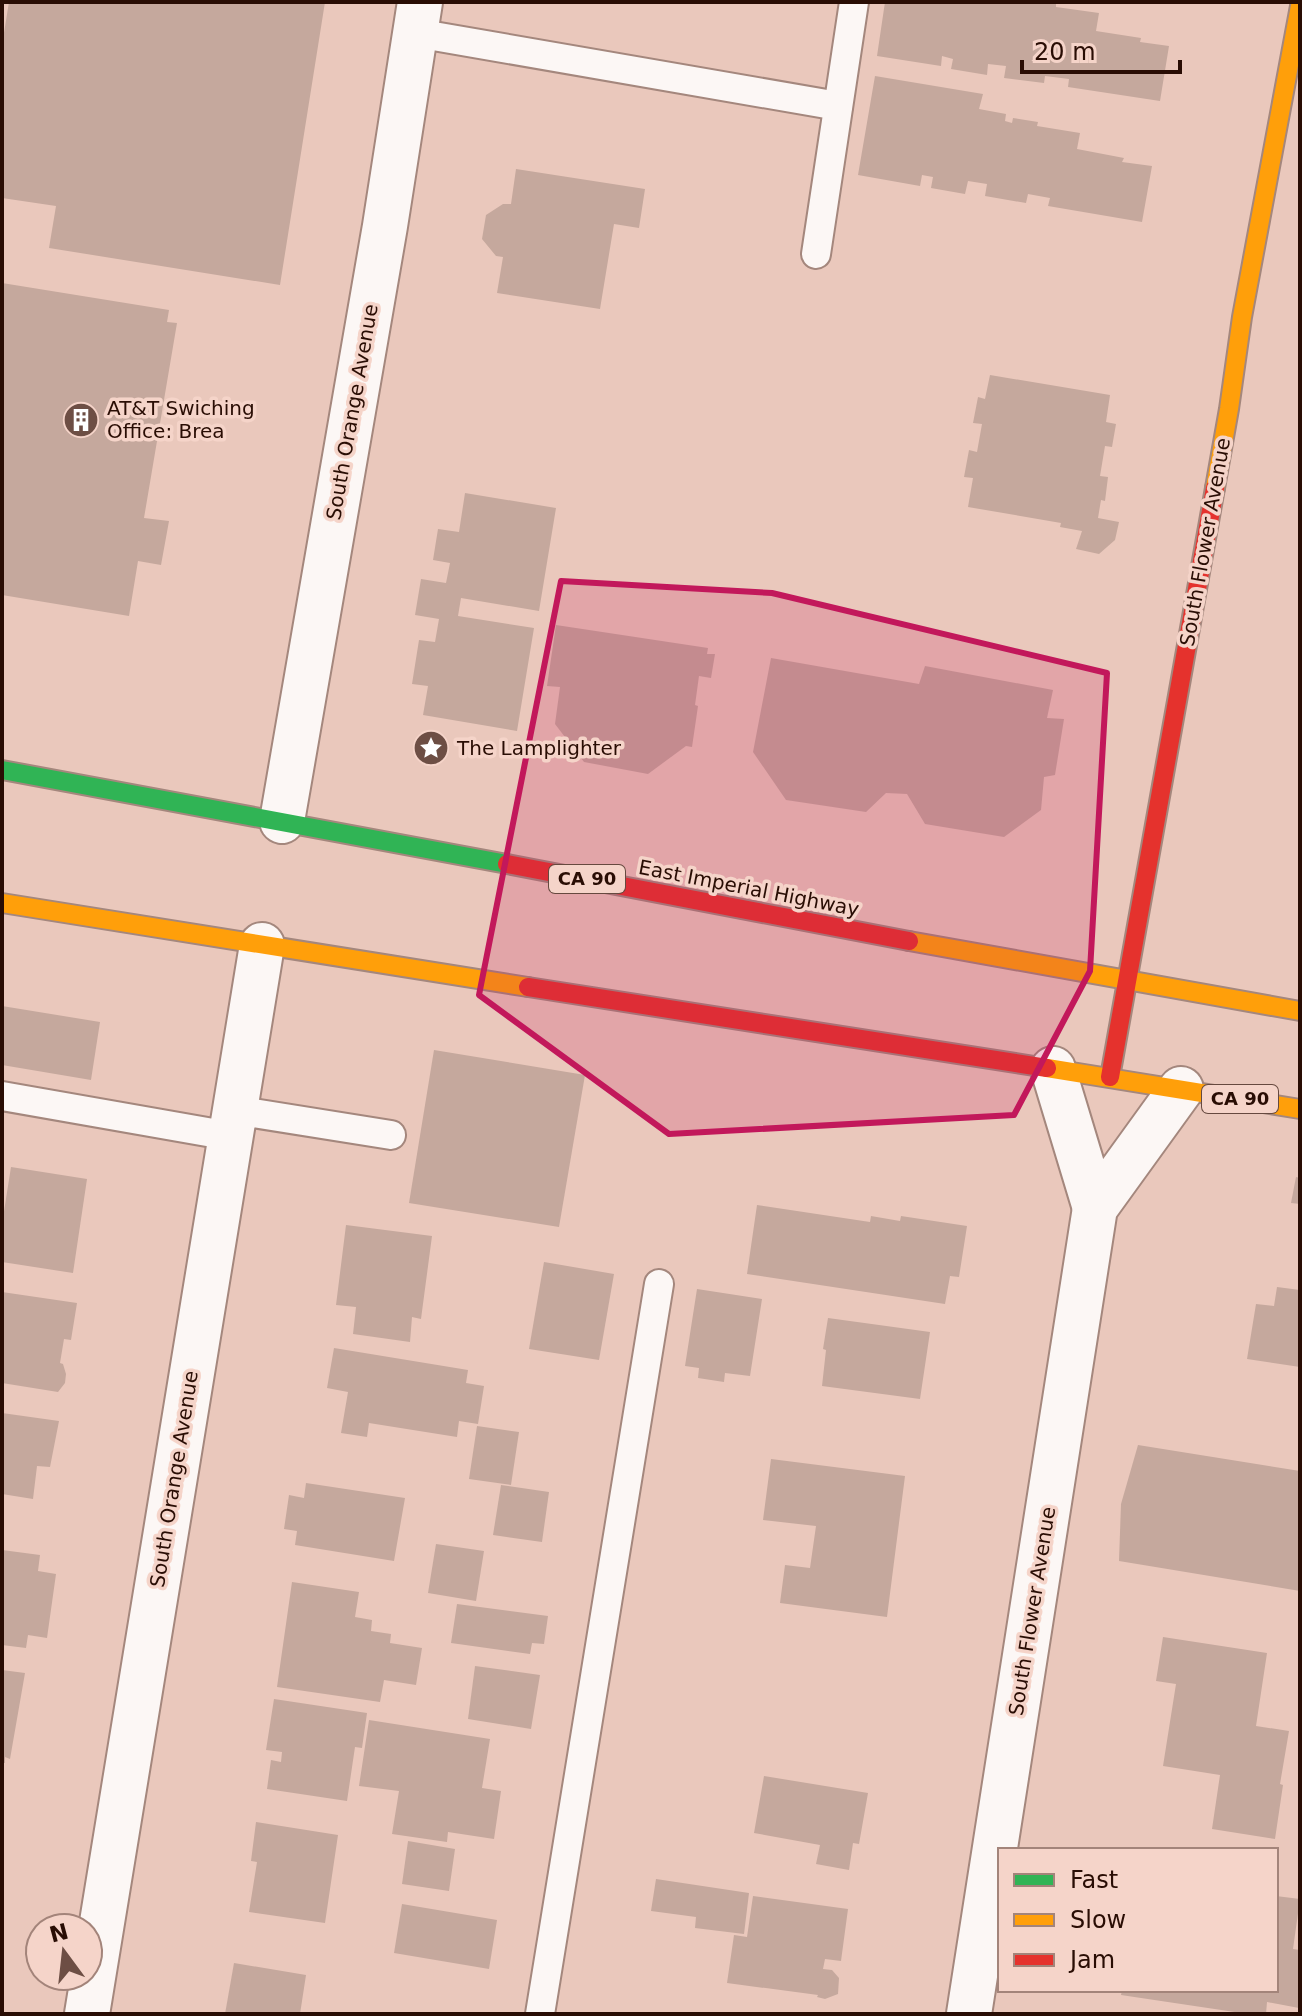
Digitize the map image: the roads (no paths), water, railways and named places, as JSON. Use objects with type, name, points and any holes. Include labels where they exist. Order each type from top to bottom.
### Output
[{"type":"main road","name":"South Flower Avenue","points":[[1110,1077],[1229,409],[1242,317],[1300,6]]},
{"type":"main road","name":"East Imperial Highway","points":[[2,770],[1127,982],[1300,1011]]},
{"type":"main road","name":"CA 90","points":[[2,903],[1300,1109]]},
{"type":"street","name":"South Orange Avenue","points":[[282,821],[418,17]]},
{"type":"street","name":"South Orange Avenue","points":[[87,2014],[262,945]]},
{"type":"street","name":"South Flower Avenue","points":[[969,2014],[1095,1208],[1053,1069]]},
{"type":"street","name":"South Flower Avenue","points":[[1095,1208],[1181,1089]]},
{"type":"lane","points":[[816,254],[854,2]]},
{"type":"lane","points":[[418,17],[838,106]]},
{"type":"lane","points":[[2,1096],[232,1123],[391,1135]]},
{"type":"lane","points":[[540,2014],[659,1284]]},
{"type":"place","name":"AT&T Swiching Office: Brea","points":[[81,420]]},
{"type":"place","name":"The Lamplighter","points":[[431,748]]}]
